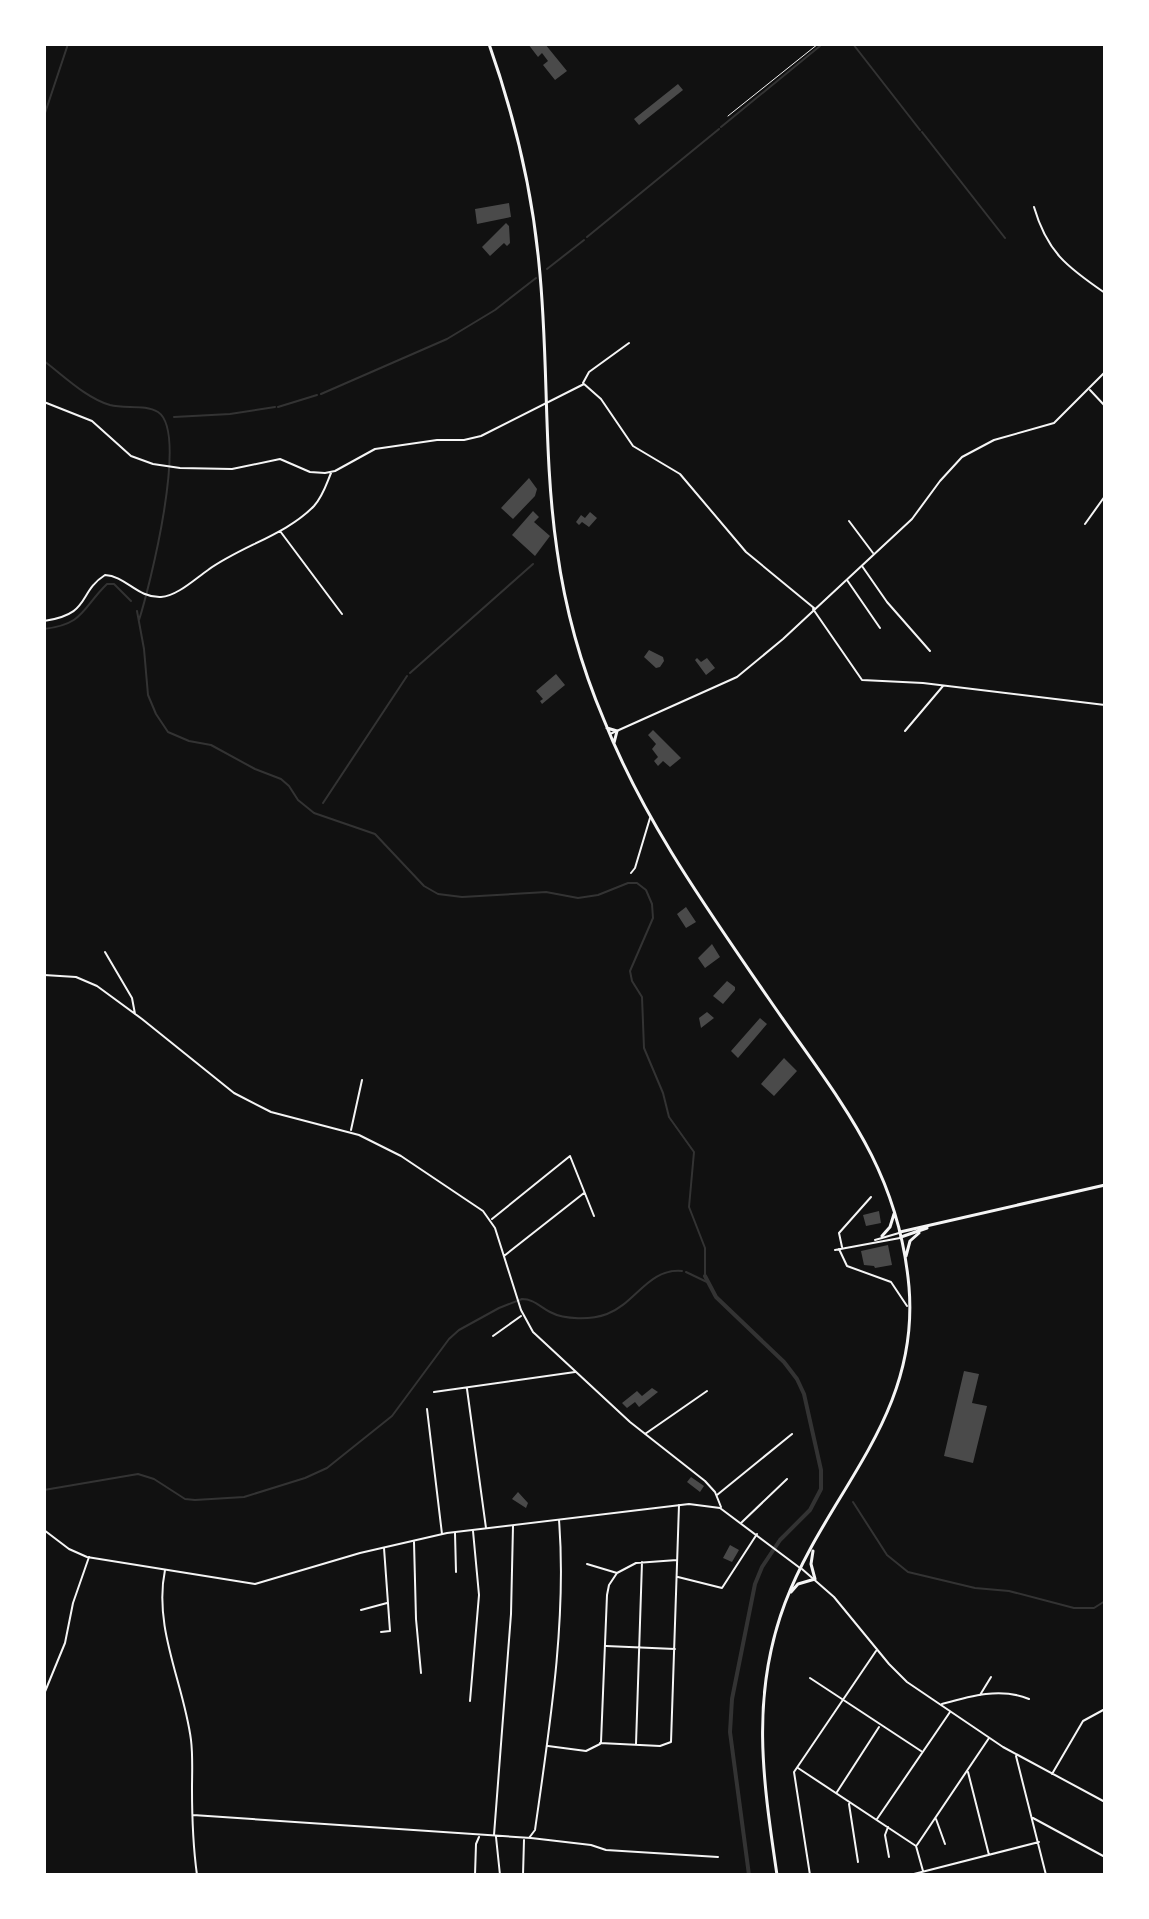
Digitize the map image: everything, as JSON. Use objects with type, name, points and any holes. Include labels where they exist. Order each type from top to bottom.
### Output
[{"type":"main road","points":[[489,44],[513,121],[532,210],[542,295],[551,482],[560,569],[575,638],[607,728],[651,816],[701,900],[858,1127],[879,1167],[901,1235],[909,1309],[902,1366],[885,1420],[788,1594],[771,1650],[761,1712],[763,1774],[777,1875]]},
{"type":"main road","points":[[607,728],[617,731],[614,744]]},
{"type":"main road","points":[[901,1235],[1105,1185]]},
{"type":"main road","points":[[882,1236],[890,1227],[895,1210]]},
{"type":"main road","points":[[905,1264],[908,1244],[927,1228]]},
{"type":"main road","points":[[901,1235],[919,1233]]},
{"type":"main road","points":[[788,1594],[798,1584],[815,1579],[811,1564],[813,1547]]},
{"type":"street","points":[[1034,207],[1043,235],[1061,259],[1075,273],[1105,293]]},
{"type":"street","points":[[44,402],[92,421],[131,456],[164,466],[232,469],[274,459],[310,472],[331,472],[375,449],[475,437],[582,384],[589,372],[629,343]]},
{"type":"street","points":[[610,735],[705,690],[730,682],[783,639],[916,515],[962,457],[994,440],[1049,427],[1105,372]]},
{"type":"street","points":[[582,384],[590,387],[601,399],[633,446],[680,474],[746,552],[814,609],[815,615],[862,680],[943,685],[1105,705]]},
{"type":"street","points":[[1089,389],[1105,406]]},
{"type":"street","points":[[44,621],[60,619],[76,610],[105,575],[114,577],[142,595],[167,596],[313,507],[324,492],[331,472]]},
{"type":"street","points":[[1085,524],[1105,496]]},
{"type":"street","points":[[849,521],[874,554]]},
{"type":"street","points":[[279,530],[342,614]]},
{"type":"street","points":[[862,565],[887,602],[930,651]]},
{"type":"street","points":[[847,579],[880,628]]},
{"type":"street","points":[[905,731],[943,685]]},
{"type":"street","points":[[631,873],[651,816]]},
{"type":"street","points":[[105,952],[132,998],[135,1014]]},
{"type":"street","points":[[44,975],[84,980],[135,1014],[216,1081],[252,1104],[282,1115],[351,1132],[401,1156],[467,1199],[491,1220],[523,1315],[543,1343],[645,1434],[705,1481],[717,1496],[721,1509]]},
{"type":"street","points":[[351,1132],[362,1080]]},
{"type":"street","points":[[491,1220],[570,1156],[594,1216]]},
{"type":"street","points":[[504,1256],[585,1193]]},
{"type":"street","points":[[871,1197],[839,1233],[839,1249],[847,1266],[891,1282],[909,1309]]},
{"type":"street","points":[[839,1249],[901,1235]]},
{"type":"street","points":[[872,1241],[882,1236],[901,1235]]},
{"type":"street","points":[[493,1336],[523,1315]]},
{"type":"street","points":[[434,1392],[578,1372]]},
{"type":"street","points":[[467,1387],[486,1528]]},
{"type":"street","points":[[645,1434],[707,1391]]},
{"type":"street","points":[[427,1409],[442,1534]]},
{"type":"street","points":[[717,1496],[792,1434]]},
{"type":"street","points":[[741,1523],[787,1479]]},
{"type":"street","points":[[547,1745],[586,1751],[600,1743],[664,1746],[671,1742],[679,1504]]},
{"type":"street","points":[[44,1530],[69,1549],[89,1557],[255,1584],[384,1547],[442,1534],[679,1504],[721,1509],[815,1579],[907,1682],[989,1738],[1105,1802]]},
{"type":"street","points":[[529,1838],[535,1830],[547,1745],[558,1602],[559,1519]]},
{"type":"street","points":[[500,1875],[495,1836],[511,1614],[513,1525]]},
{"type":"street","points":[[470,1701],[479,1595],[473,1530]]},
{"type":"street","points":[[455,1532],[456,1572]]},
{"type":"street","points":[[677,1576],[722,1588],[757,1534]]},
{"type":"street","points":[[414,1540],[416,1632],[421,1673]]},
{"type":"street","points":[[381,1632],[390,1631],[384,1547]]},
{"type":"street","points":[[44,1694],[65,1643],[73,1603],[89,1557]]},
{"type":"street","points":[[600,1743],[608,1589],[617,1573],[625,1567],[642,1562],[678,1560]]},
{"type":"street","points":[[636,1745],[642,1562]]},
{"type":"street","points":[[587,1564],[617,1573]]},
{"type":"street","points":[[165,1570],[163,1601],[168,1644],[182,1690],[191,1740],[192,1842],[197,1875]]},
{"type":"street","points":[[361,1610],[389,1601]]},
{"type":"street","points":[[605,1646],[675,1649]]},
{"type":"street","points":[[810,1875],[793,1776],[877,1649]]},
{"type":"street","points":[[980,1696],[991,1677]]},
{"type":"street","points":[[810,1678],[921,1751]]},
{"type":"street","points":[[941,1704],[1006,1692],[1029,1699]]},
{"type":"street","points":[[1052,1774],[1083,1721],[1105,1709]]},
{"type":"street","points":[[876,1820],[951,1712]]},
{"type":"street","points":[[836,1793],[880,1726]]},
{"type":"street","points":[[916,1846],[989,1738]]},
{"type":"street","points":[[1016,1754],[1046,1875]]},
{"type":"street","points":[[797,1767],[916,1846],[923,1871]]},
{"type":"street","points":[[968,1771],[989,1855]]},
{"type":"street","points":[[850,1802],[858,1862]]},
{"type":"street","points":[[193,1815],[529,1838],[591,1845],[606,1850],[718,1857]]},
{"type":"street","points":[[936,1817],[945,1844]]},
{"type":"street","points":[[1033,1818],[1105,1857]]},
{"type":"street","points":[[888,1827],[885,1835],[889,1857]]},
{"type":"street","points":[[475,1875],[476,1844],[481,1835]]},
{"type":"street","points":[[523,1875],[524,1839]]},
{"type":"street","points":[[910,1875],[1039,1842]]},
{"type":"path","points":[[728,116],[818,44]]},
{"type":"building","points":[[528,44],[545,44],[567,71],[555,80],[543,65],[548,61],[542,53],[538,57]]},
{"type":"building","points":[[678,84],[683,90],[639,125],[634,119]]},
{"type":"building","points":[[509,203],[511,217],[477,224],[475,209]]},
{"type":"building","points":[[506,223],[510,243],[507,246],[504,243],[490,256],[482,247]]},
{"type":"building","points":[[529,478],[537,489],[535,496],[513,519],[501,508]]},
{"type":"building","points":[[533,511],[539,517],[534,522],[550,536],[535,556],[512,535]]},
{"type":"building","points":[[590,512],[597,518],[589,527],[576,522],[581,515],[585,518]]},
{"type":"building","points":[[649,650],[663,657],[660,667],[656,668],[644,657]]},
{"type":"building","points":[[697,658],[701,662],[707,658],[715,668],[706,675],[695,660]]},
{"type":"building","points":[[556,674],[565,685],[542,704],[540,701],[543,699],[536,691]]},
{"type":"building","points":[[653,730],[681,758],[670,767],[663,761],[658,766],[654,761],[658,757],[652,749],[656,744],[648,735]]},
{"type":"building","points":[[686,907],[696,922],[686,928],[677,914]]},
{"type":"building","points":[[712,944],[720,957],[705,968],[698,958]]},
{"type":"building","points":[[727,981],[735,990],[723,1004],[713,996]]},
{"type":"building","points":[[707,1012],[714,1018],[701,1028],[699,1018]]},
{"type":"building","points":[[760,1018],[767,1024],[738,1058],[731,1051]]},
{"type":"building","points":[[784,1058],[797,1071],[774,1096],[761,1084]]},
{"type":"building","points":[[879,1211],[881,1223],[866,1226],[863,1215]]},
{"type":"building","points":[[888,1245],[892,1265],[875,1268],[864,1265],[861,1251]]},
{"type":"building","points":[[964,1371],[979,1374],[972,1403],[987,1406],[973,1463],[944,1456]]},
{"type":"building","points":[[652,1388],[658,1392],[639,1407],[635,1402],[627,1408],[622,1403],[637,1391],[642,1396]]},
{"type":"building","points":[[691,1477],[704,1486],[700,1492],[687,1482]]},
{"type":"building","points":[[518,1492],[528,1503],[526,1508],[512,1499]]},
{"type":"building","points":[[730,1545],[739,1550],[732,1562],[723,1558]]},
{"type":"waterway","points":[[44,116],[68,44]]},
{"type":"waterway","points":[[853,44],[920,130]]},
{"type":"waterway","points":[[721,127],[820,46]]},
{"type":"waterway","points":[[587,237],[719,129]]},
{"type":"waterway","points":[[922,132],[1005,238]]},
{"type":"waterway","points":[[547,269],[584,240]]},
{"type":"waterway","points":[[321,394],[447,339],[495,310],[536,278]]},
{"type":"waterway","points":[[44,361],[92,397],[110,405],[153,410],[158,412],[166,425],[170,449],[164,512],[139,620]]},
{"type":"waterway","points":[[278,407],[317,395]]},
{"type":"waterway","points":[[174,417],[230,414],[275,407]]},
{"type":"waterway","points":[[410,673],[533,564]]},
{"type":"waterway","points":[[44,629],[75,619],[107,584],[114,584],[131,601]]},
{"type":"waterway","points":[[137,611],[148,695],[168,732],[189,741],[211,745],[281,779],[298,800],[314,813],[375,834],[424,886],[438,894],[462,897],[546,892],[578,898],[598,895],[628,883],[637,883],[646,890],[652,904],[653,918],[630,971],[642,997],[644,1048],[663,1093],[669,1117],[694,1152],[689,1207],[705,1248],[705,1276]]},
{"type":"waterway","points":[[323,803],[407,676]]},
{"type":"waterway","points":[[44,1490],[138,1474],[154,1479],[185,1499],[195,1500],[244,1497],[305,1478],[327,1468],[392,1416],[449,1339],[499,1308],[526,1299],[563,1317],[601,1316],[617,1309],[651,1280],[682,1271]]},
{"type":"waterway","points":[[686,1272],[709,1283]]},
{"type":"waterway","points":[[705,1276],[716,1297],[784,1362],[797,1379],[804,1394],[821,1470],[821,1489],[810,1510],[780,1540],[755,1584],[732,1699],[730,1732],[749,1875]]},
{"type":"waterway","points":[[853,1502],[887,1555],[908,1572],[975,1588],[1009,1591],[1074,1608],[1094,1608],[1105,1601]]}]
